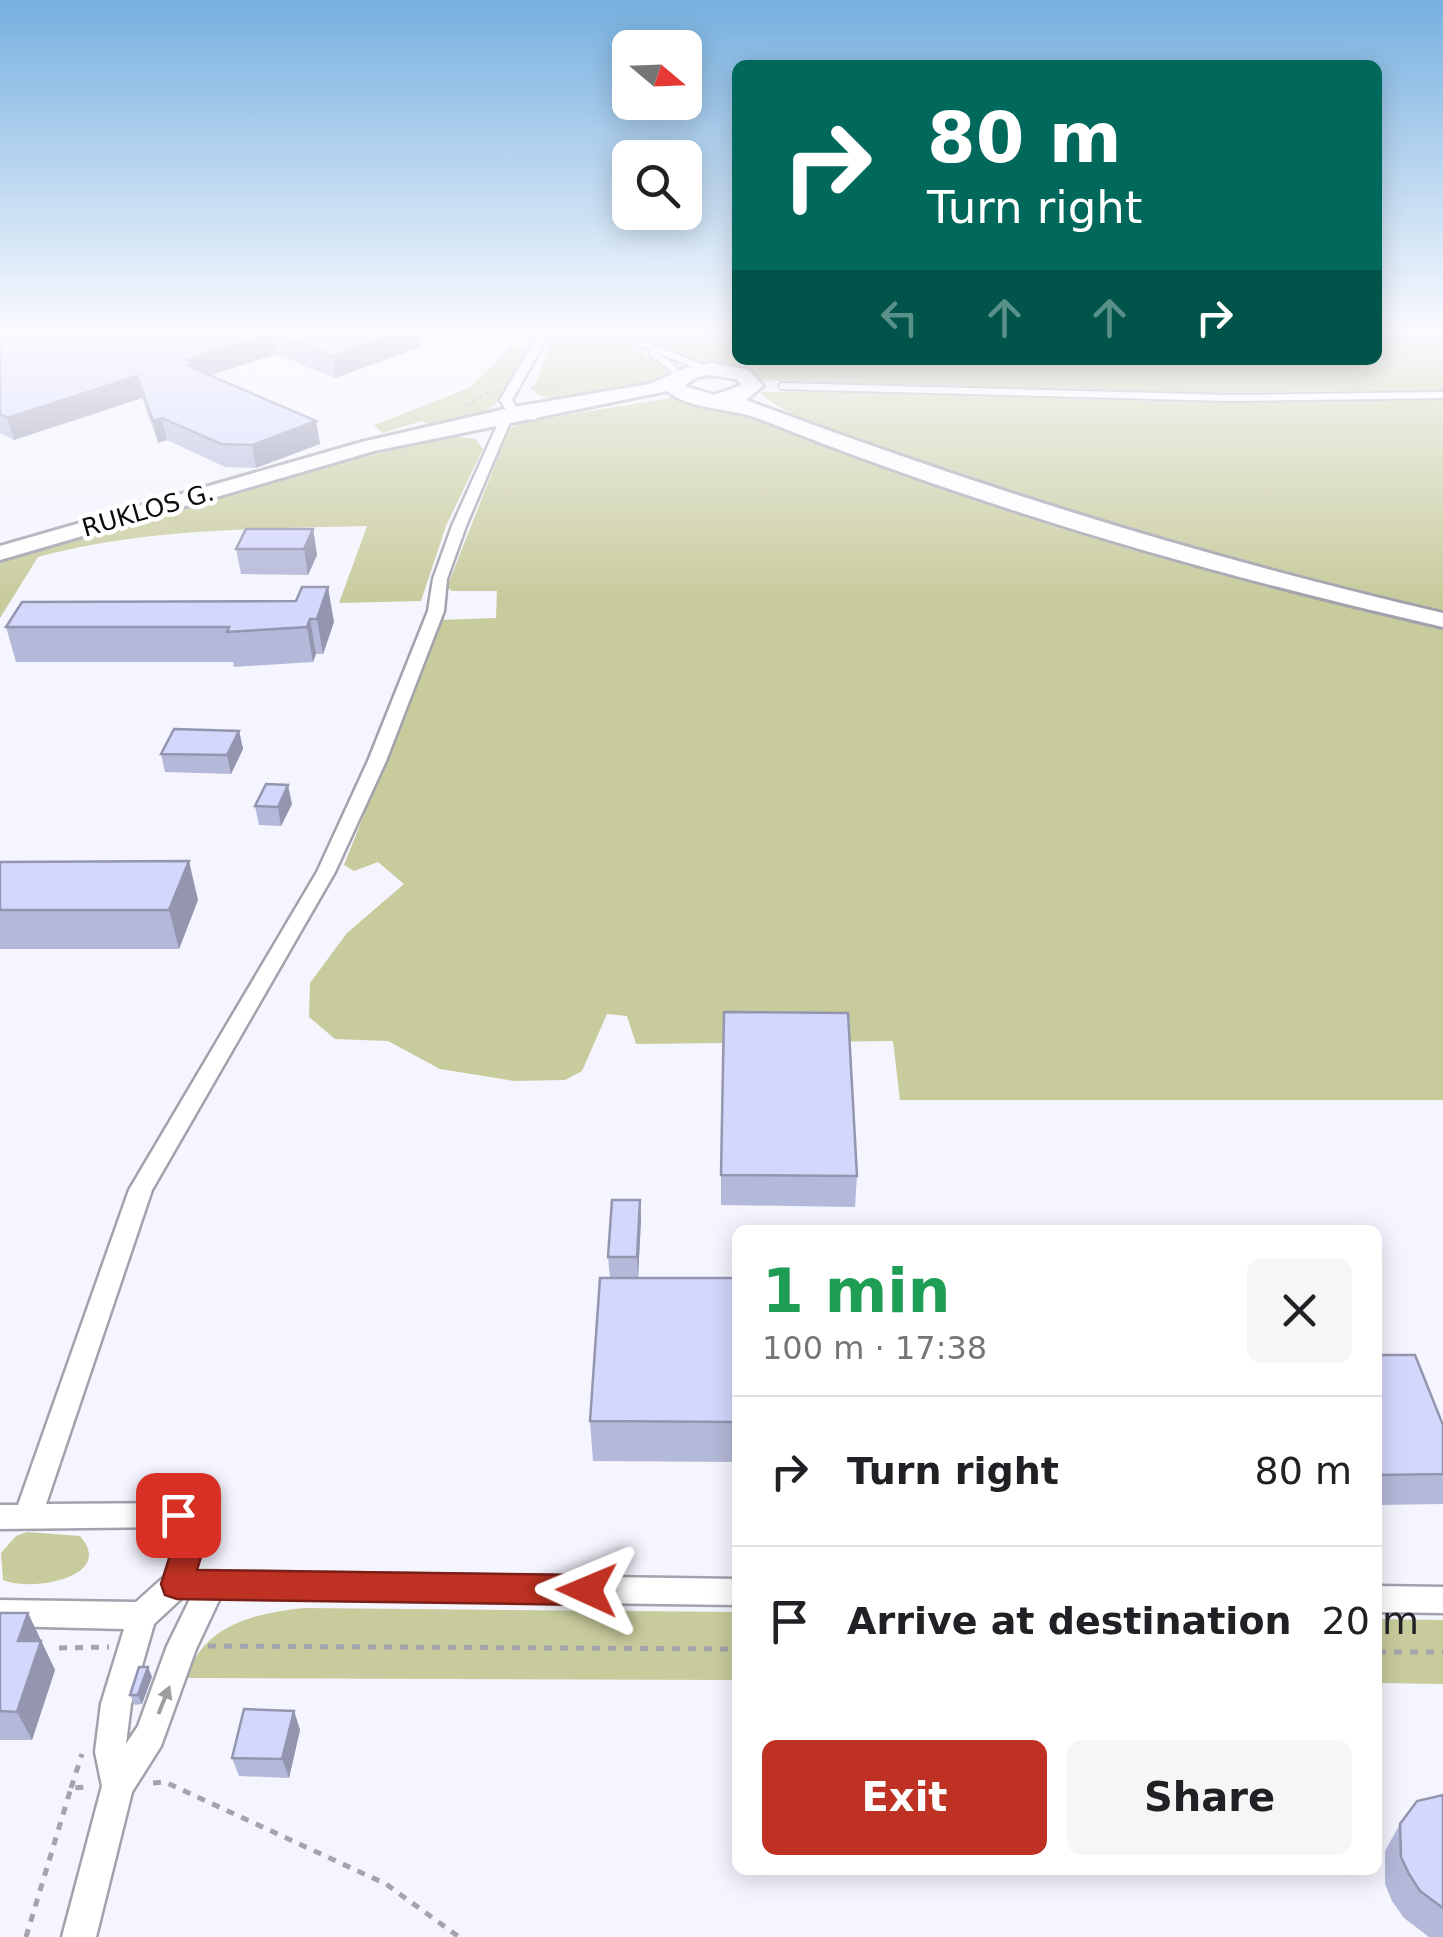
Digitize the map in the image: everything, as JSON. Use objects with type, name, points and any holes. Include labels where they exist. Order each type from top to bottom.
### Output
[{"type":"main road","name":"RUKLOS G.","points":[[0,553],[297,467],[507,419]]},
{"type":"main road","points":[[780,419],[930,478],[1091,531],[1443,620]]},
{"type":"main road","points":[[788,419],[798,425]]},
{"type":"street","points":[[118,1786],[110,1752],[111,1720],[142,1616],[177,1584],[192,1534],[178,1515],[14,1517],[141,1190],[326,872],[377,761],[436,611],[440,579],[460,526],[517,419]]},
{"type":"street","points":[[177,1584],[732,1592]]},
{"type":"street","points":[[80,1937],[118,1786],[150,1735],[182,1646],[212,1585]]},
{"type":"street","points":[[1382,1599],[1443,1600]]},
{"type":"street","points":[[0,1613],[142,1616]]},
{"type":"path","points":[[182,1646],[732,1648]]},
{"type":"path","points":[[59,1648],[133,1647]]},
{"type":"path","points":[[1382,1652],[1443,1652]]},
{"type":"path","points":[[26,1937],[71,1788],[164,1782],[386,1884],[459,1937]]},
{"type":"green space","points":[[388,419],[460,419],[440,424],[422,421],[382,433],[374,425]]},
{"type":"green space","points":[[767,419],[943,489],[1095,539],[1268,586],[1443,627],[1443,1100],[900,1100],[893,1041],[636,1044],[627,1016],[607,1014],[582,1071],[565,1080],[514,1081],[440,1069],[388,1041],[335,1039],[309,1017],[310,983],[347,933],[404,884],[378,862],[354,871],[344,865],[441,620],[496,618],[497,591],[452,591],[447,587],[509,429],[521,422]]},
{"type":"green space","points":[[806,419],[1443,419],[1443,613],[1281,576],[1150,540],[1029,502]]},
{"type":"green space","points":[[453,436],[476,439],[483,449],[446,526],[421,601],[339,603],[367,526],[243,529],[119,540],[38,557],[0,618],[0,560],[288,475]]},
{"type":"green space","points":[[27,1532],[80,1536],[88,1550],[87,1562],[79,1572],[49,1582],[3,1580],[1,1553],[16,1536]]},
{"type":"green space","points":[[304,1608],[732,1612],[732,1680],[186,1678],[194,1660],[217,1634],[266,1614]]},
{"type":"green space","points":[[1382,1619],[1443,1620],[1443,1684],[1382,1683]]},
{"type":"building","points":[[165,419],[316,421],[252,445],[221,444]]},
{"type":"building","points":[[246,529],[313,529],[304,549],[236,549]]},
{"type":"building","points":[[302,587],[328,587],[317,619],[310,619],[307,627],[227,632],[229,627],[6,627],[22,602],[296,601]]},
{"type":"building","points":[[174,729],[239,731],[227,755],[161,754]]},
{"type":"building","points":[[266,784],[288,785],[278,807],[255,806]]},
{"type":"building","points":[[189,861],[169,910],[0,910],[0,862]]},
{"type":"building","points":[[724,1012],[848,1013],[857,1176],[721,1175]]},
{"type":"building","points":[[612,1200],[640,1200],[637,1257],[608,1257]]},
{"type":"building","points":[[600,1278],[732,1278],[732,1422],[590,1421]]},
{"type":"building","points":[[1382,1355],[1415,1355],[1443,1425],[1443,1474],[1382,1475]]},
{"type":"building","points":[[0,1613],[28,1613],[18,1641],[41,1641],[17,1712],[0,1711]]},
{"type":"building","points":[[139,1667],[148,1667],[138,1695],[130,1695]]},
{"type":"building","points":[[244,1709],[294,1711],[282,1759],[232,1758]]},
{"type":"building","points":[[1443,1795],[1443,1908],[1420,1891],[1409,1874],[1401,1857],[1400,1824],[1417,1801]]},
{"type":"route","points":[[178,1515],[192,1534],[177,1584],[587,1590]]}]
